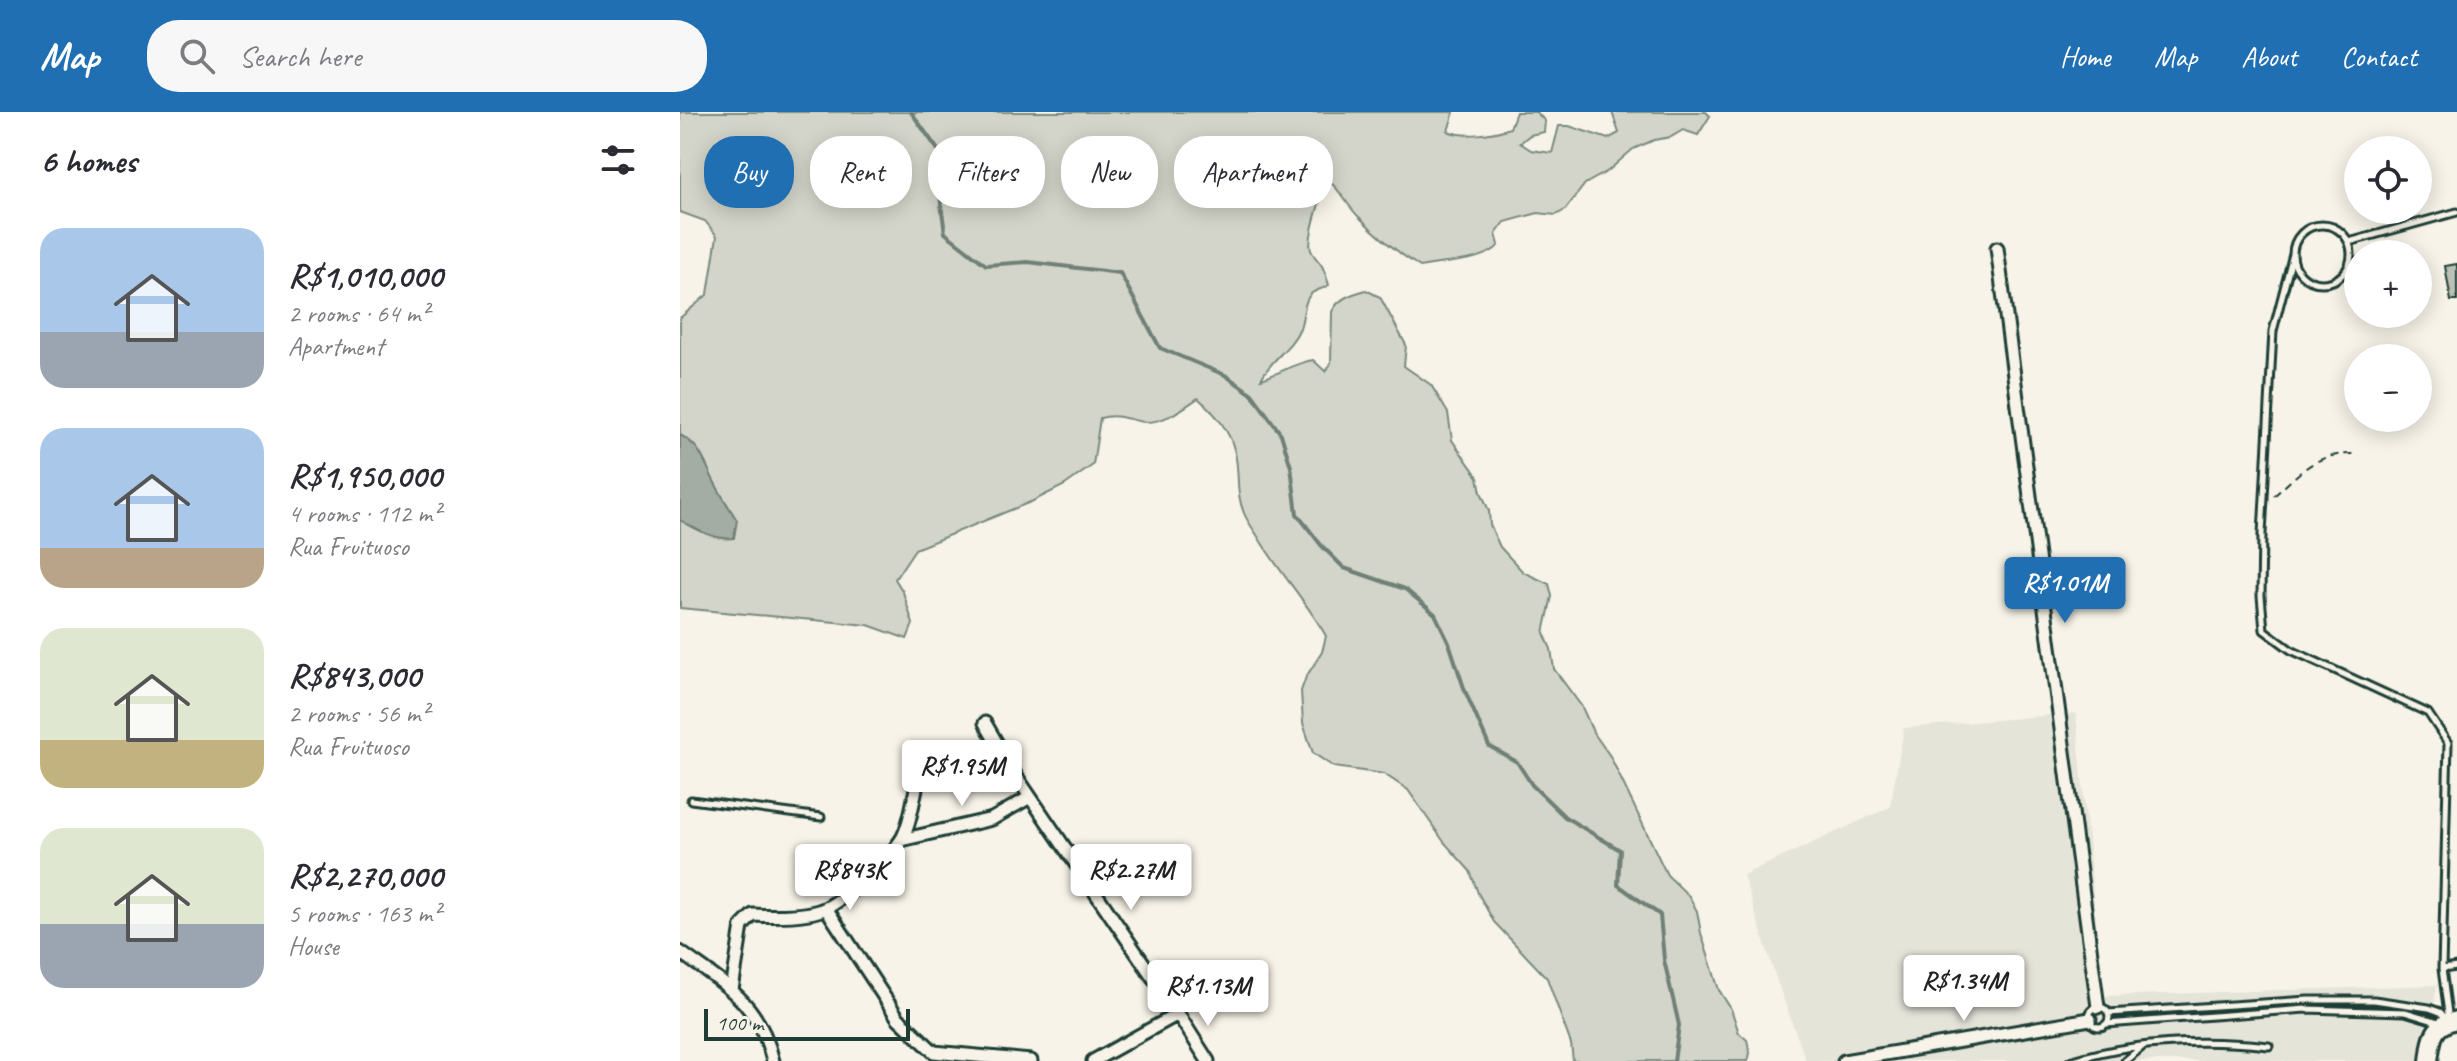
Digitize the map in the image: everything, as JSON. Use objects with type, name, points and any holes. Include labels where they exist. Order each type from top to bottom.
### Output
[{"type":"main road","points":[[2429,1061],[2431,1043],[2449,1022]]},
{"type":"street","points":[[1997,248],[2103,1010]]},
{"type":"street","points":[[985,723],[1030,797],[1208,1061]]},
{"type":"street","points":[[732,990],[742,926],[753,915],[779,916],[826,908],[872,873],[901,840],[917,784]]},
{"type":"street","points":[[901,840],[992,819],[1030,797]]},
{"type":"street","points":[[826,908],[898,1018],[934,1052],[1031,1061]]},
{"type":"street","points":[[680,952],[749,1006],[770,1047],[773,1061]]},
{"type":"street","points":[[1093,1061],[1178,1014]]},
{"type":"street","points":[[1844,1061],[2090,1019]]},
{"type":"lane","points":[[2356,240],[2457,212]]},
{"type":"lane","points":[[2347,240],[2332,227],[2313,226],[2298,237],[2273,331],[2263,505],[2261,596],[2264,630],[2291,650],[2428,713],[2448,743],[2442,969],[2449,1022]]},
{"type":"lane","points":[[2293,254],[2298,271],[2311,281],[2327,283],[2344,272]]},
{"type":"lane","points":[[691,800],[821,817]]},
{"type":"lane","points":[[2442,969],[2457,967]]},
{"type":"lane","points":[[2308,1000],[2374,1000],[2429,1008],[2440,1012],[2449,1022],[2405,1012],[2306,1009],[2096,1026],[2090,1019],[2090,1013],[2308,1000]]},
{"type":"lane","points":[[2103,1010],[2106,1024]]},
{"type":"lane","points":[[2070,1061],[2142,1046],[2217,1040],[2269,1046]]},
{"type":"lane","points":[[2125,1061],[2142,1046]]},
{"type":"path","points":[[2263,505],[2321,457],[2337,453],[2354,454]]},
{"type":"shaded area","points":[[680,112],[1454,112],[1448,131],[1470,135],[1510,128],[1516,112],[1536,112],[1545,121],[1544,132],[1530,135],[1520,143],[1531,150],[1552,153],[1559,126],[1569,126],[1608,139],[1619,133],[1612,112],[1706,112],[1710,116],[1698,135],[1683,130],[1633,149],[1608,171],[1585,184],[1565,210],[1556,215],[1538,213],[1505,222],[1496,234],[1499,245],[1493,251],[1463,260],[1420,267],[1366,224],[1333,185],[1333,136],[1174,136],[1174,208],[1318,208],[1310,244],[1329,285],[1309,296],[1296,335],[1261,379],[1313,360],[1326,372],[1331,363],[1332,312],[1335,307],[1346,297],[1366,290],[1380,297],[1406,345],[1404,366],[1431,385],[1448,413],[1452,440],[1478,477],[1489,511],[1490,525],[1500,547],[1523,572],[1549,584],[1552,596],[1544,633],[1551,649],[1554,669],[1582,707],[1593,732],[1610,756],[1667,875],[1689,896],[1697,911],[1719,990],[1731,1009],[1739,1033],[1747,1040],[1748,1061],[1573,1061],[1571,1044],[1547,978],[1494,922],[1470,871],[1444,842],[1408,790],[1384,774],[1334,767],[1313,753],[1303,723],[1301,691],[1322,652],[1326,636],[1247,520],[1241,505],[1230,437],[1216,416],[1198,398],[1170,416],[1154,421],[1115,416],[1100,418],[1093,465],[1065,485],[915,549],[895,579],[903,592],[913,624],[907,639],[868,625],[680,608],[680,318],[708,294],[717,236],[705,221],[680,212]]},
{"type":"shaded area","points":[[680,435],[699,452],[737,520],[734,538],[713,536],[680,520]]},
{"type":"shaded area","points":[[2076,713],[2103,996],[2437,985],[2425,1061],[1806,1061],[1743,875],[1890,807],[1904,728]]},
{"type":"building","points":[[2457,264],[2457,301],[2451,301],[2445,266]]},
{"type":"waterway","points":[[911,112],[948,164],[940,196],[945,233],[986,265],[1028,262],[1120,273],[1160,348],[1225,375],[1252,394],[1281,434],[1291,467],[1297,514],[1321,545],[1344,568],[1405,589],[1435,614],[1489,746],[1517,762],[1532,785],[1565,817],[1620,850],[1618,885],[1660,915],[1664,960],[1679,1025],[1674,1061]]}]
